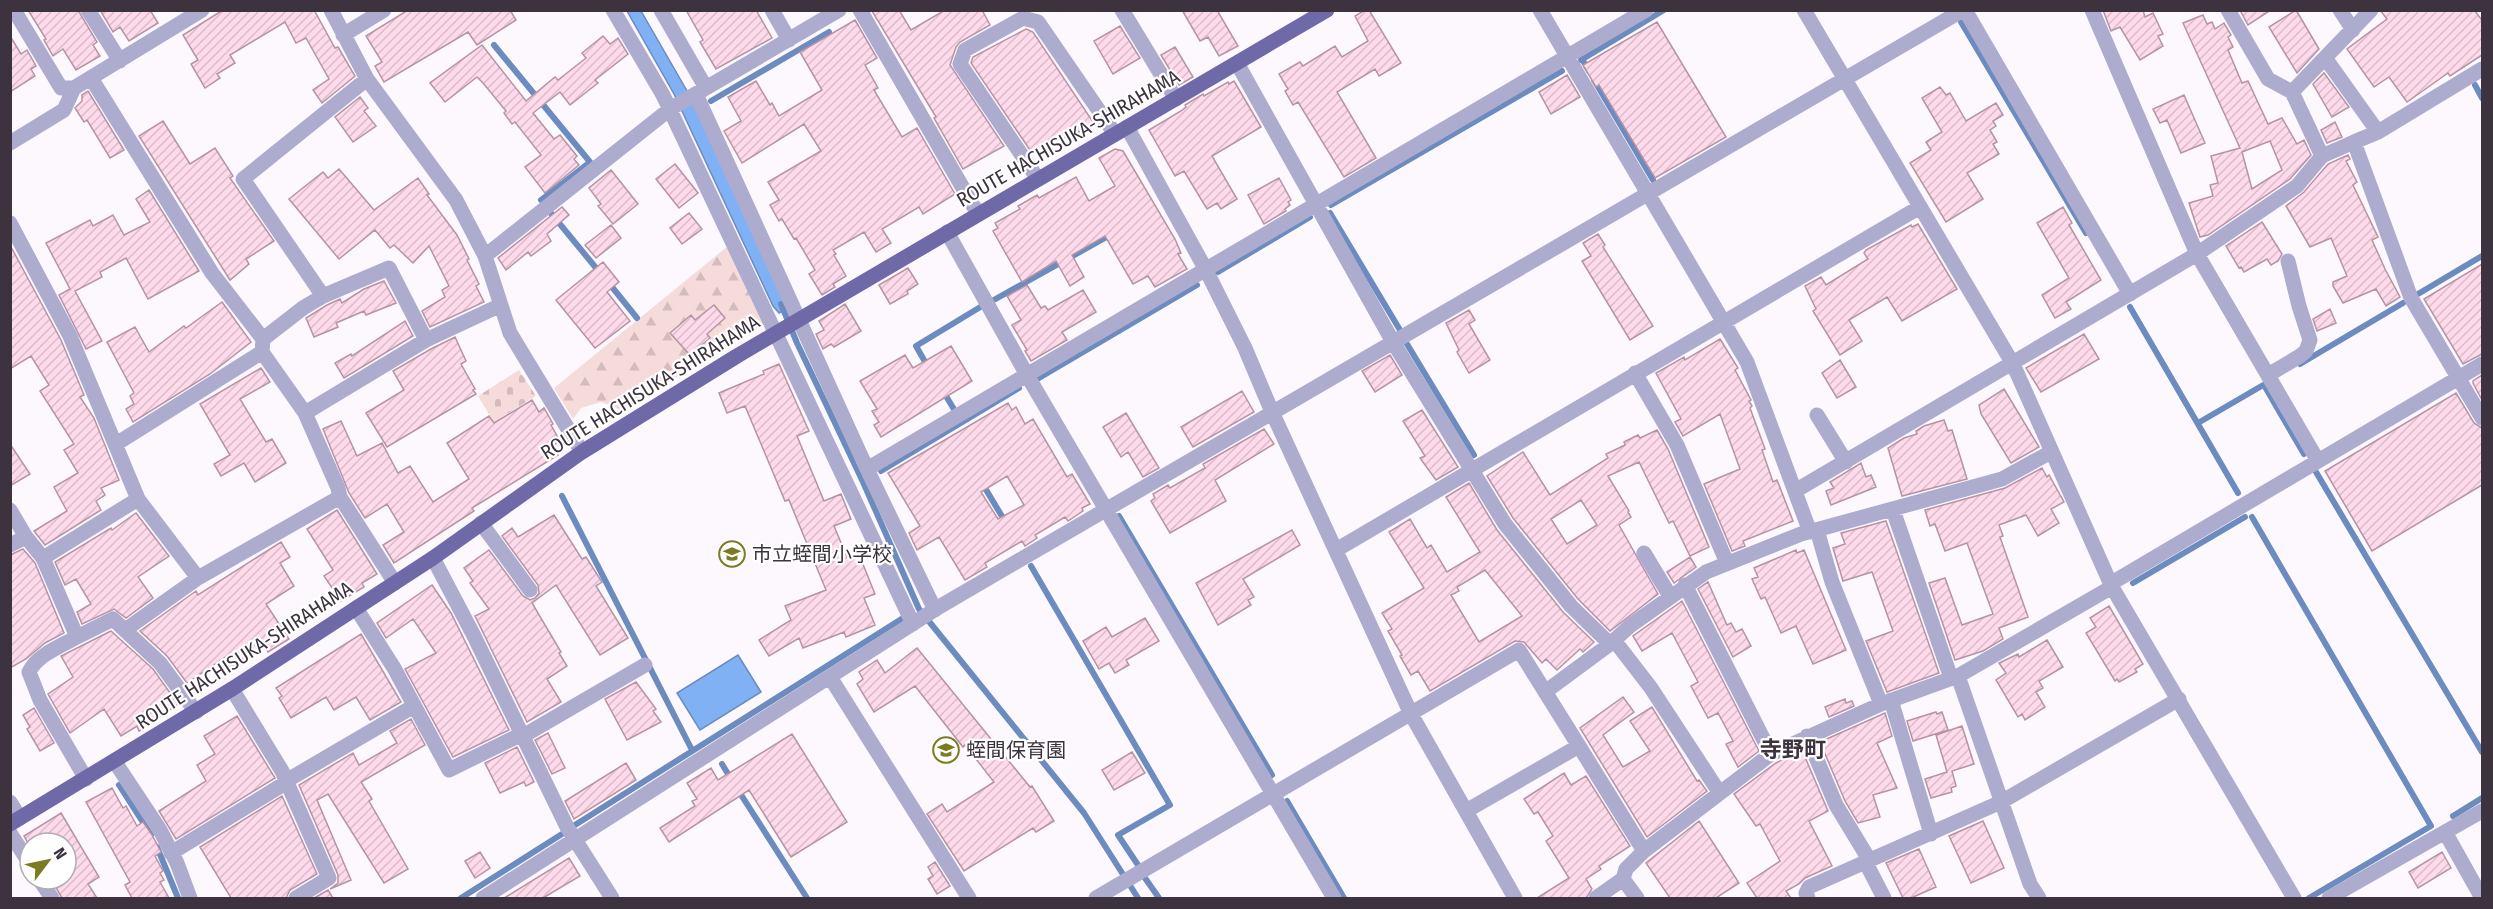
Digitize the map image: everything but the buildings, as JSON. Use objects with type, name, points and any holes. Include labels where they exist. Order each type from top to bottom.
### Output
[{"type":"main road","name":"ROUTE HACHISUKA-SHIRAHAMA","points":[[15,821],[196,712],[395,583],[582,452],[800,318],[1326,11]]},
{"type":"street","points":[[14,10],[16,29],[62,88],[74,88],[202,10]]},
{"type":"street","points":[[88,10],[120,61]]},
{"type":"street","points":[[331,10],[367,79],[456,200],[485,256],[510,333],[582,452]]},
{"type":"street","points":[[343,35],[384,10]]},
{"type":"street","points":[[613,10],[673,107],[915,623]]},
{"type":"street","points":[[661,10],[933,611]]},
{"type":"street","points":[[772,10],[789,40]]},
{"type":"street","points":[[485,256],[673,107],[839,10]]},
{"type":"street","points":[[860,10],[978,214]]},
{"type":"street","points":[[1122,10],[1176,99]]},
{"type":"street","points":[[1540,10],[1748,362],[1795,491],[1832,582],[1886,702],[1931,834]]},
{"type":"street","points":[[867,469],[1646,10]]},
{"type":"street","points":[[1804,10],[2013,364],[2111,585],[2294,898]]},
{"type":"street","points":[[483,898],[933,611],[1964,10],[2130,294]]},
{"type":"street","points":[[2092,10],[2197,254],[2318,461]]},
{"type":"street","points":[[2228,10],[2268,79],[2292,92],[2322,156]]},
{"type":"street","points":[[2340,10],[2353,30]]},
{"type":"street","points":[[2292,92],[2371,10]]},
{"type":"street","points":[[1038,179],[960,64],[965,50],[1023,18],[1038,22],[1121,131],[1206,270],[1245,348],[1272,412],[1411,714],[1515,898]]},
{"type":"street","points":[[2326,59],[2378,132]]},
{"type":"street","points":[[1237,63],[1394,342],[1505,524],[1571,606],[1612,642],[1652,688],[1719,792]]},
{"type":"street","points":[[1795,491],[2197,254],[2297,186],[2322,156],[2378,132],[2482,69]]},
{"type":"street","points":[[91,78],[212,273],[263,346],[305,413],[340,497],[395,583]]},
{"type":"street","points":[[323,296],[243,179],[367,79]]},
{"type":"street","points":[[10,142],[64,110],[74,88]]},
{"type":"street","points":[[2354,142],[2411,298],[2482,418]]},
{"type":"street","points":[[1336,550],[1470,469],[1920,207]]},
{"type":"street","points":[[10,223],[70,336],[138,499],[198,578]]},
{"type":"street","points":[[947,232],[1027,375],[1334,898]]},
{"type":"street","points":[[2268,375],[2300,356],[2306,351],[2310,340],[2288,261]]},
{"type":"street","points":[[116,444],[263,346],[303,308],[323,296],[389,268],[426,340]]},
{"type":"street","points":[[305,413],[426,340],[501,305]]},
{"type":"street","points":[[1596,898],[1623,879],[1626,869],[1644,851],[1771,754],[1886,702],[1954,677],[2482,364]]},
{"type":"street","points":[[1635,373],[1677,445],[1727,562]]},
{"type":"street","points":[[1817,415],[1846,462]]},
{"type":"street","points":[[1545,693],[1685,585],[1727,562],[1813,531],[2002,479],[2051,452]]},
{"type":"street","points":[[125,630],[198,578],[340,497]]},
{"type":"street","points":[[43,558],[138,499]]},
{"type":"street","points":[[10,510],[26,537],[43,558],[76,637]]},
{"type":"street","points":[[1893,510],[2030,884],[2039,898]]},
{"type":"street","points":[[481,523],[530,590]]},
{"type":"street","points":[[10,545],[26,537]]},
{"type":"street","points":[[1644,553],[1670,596]]},
{"type":"street","points":[[433,558],[575,840],[612,898]]},
{"type":"street","points":[[1685,585],[1771,754]]},
{"type":"street","points":[[356,608],[449,770],[522,735],[645,665]]},
{"type":"street","points":[[86,779],[40,700],[29,672],[32,666],[47,654],[113,619],[160,663],[196,712]]},
{"type":"street","points":[[1096,898],[1519,650],[1644,851]]},
{"type":"street","points":[[831,677],[969,898]]},
{"type":"street","points":[[232,689],[286,782],[329,878],[296,898]]},
{"type":"street","points":[[1808,898],[1806,893],[1809,887],[2001,802],[2179,699]]},
{"type":"street","points":[[171,853],[414,706]]},
{"type":"street","points":[[1808,736],[1836,805],[1868,862],[1884,898]]},
{"type":"street","points":[[1466,811],[1579,746]]},
{"type":"street","points":[[115,762],[160,830],[190,898]]},
{"type":"street","points":[[10,802],[15,821]]},
{"type":"street","points":[[2329,898],[2482,811]]},
{"type":"street","points":[[2445,832],[2482,898]]},
{"type":"street","points":[[1623,879],[1637,898]]},
{"type":"green space","points":[[728,246],[766,323],[710,355],[625,411],[601,402],[581,408],[573,419],[554,388]]},
{"type":"green space","points":[[519,370],[536,396],[494,422],[478,396]]},
{"type":"water","points":[[627,11],[641,11],[694,103],[789,307],[779,313],[773,306],[674,94]]},
{"type":"water","points":[[738,655],[761,692],[700,730],[677,693]]},
{"type":"waterway","points":[[1581,60],[1664,10]]},
{"type":"waterway","points":[[1961,22],[2086,233]]},
{"type":"waterway","points":[[711,101],[829,32]]},
{"type":"waterway","points":[[494,45],[590,162],[541,200]]},
{"type":"waterway","points":[[1582,59],[1589,71]]},
{"type":"waterway","points":[[1331,205],[1562,71]]},
{"type":"waterway","points":[[1594,80],[1653,180]]},
{"type":"waterway","points":[[2475,85],[2482,98]]},
{"type":"waterway","points":[[550,212],[601,274]]},
{"type":"waterway","points":[[1330,213],[1400,330]]},
{"type":"waterway","points":[[1218,272],[1310,217]]},
{"type":"waterway","points":[[992,301],[1112,234]]},
{"type":"waterway","points":[[2418,294],[2482,256]]},
{"type":"waterway","points":[[608,282],[637,318]]},
{"type":"waterway","points":[[1039,378],[1197,285]]},
{"type":"waterway","points":[[2300,364],[2403,303]]},
{"type":"waterway","points":[[781,304],[919,609],[1084,813],[1138,898]]},
{"type":"waterway","points":[[928,367],[916,346],[982,306]]},
{"type":"waterway","points":[[2130,307],[2238,493]]},
{"type":"waterway","points":[[1407,344],[1474,455]]},
{"type":"waterway","points":[[2198,423],[2265,384]]},
{"type":"waterway","points":[[2264,385],[2304,454]]},
{"type":"waterway","points":[[881,471],[1019,388]]},
{"type":"waterway","points":[[943,391],[955,411]]},
{"type":"waterway","points":[[2316,472],[2482,752]]},
{"type":"waterway","points":[[982,483],[1006,523]]},
{"type":"waterway","points":[[562,496],[692,750]]},
{"type":"waterway","points":[[1119,516],[1272,775]]},
{"type":"waterway","points":[[2133,583],[2245,517]]},
{"type":"waterway","points":[[2252,517],[2431,826],[2309,898]]},
{"type":"waterway","points":[[1031,566],[1170,805],[1118,835],[1138,865]]},
{"type":"waterway","points":[[575,825],[903,618]]},
{"type":"waterway","points":[[722,764],[731,779]]},
{"type":"waterway","points":[[119,785],[151,835]]},
{"type":"waterway","points":[[738,790],[807,898]]},
{"type":"waterway","points":[[2453,816],[2482,798]]},
{"type":"waterway","points":[[1287,801],[1344,898]]},
{"type":"waterway","points":[[461,898],[562,834]]},
{"type":"waterway","points":[[157,847],[178,898]]},
{"type":"waterway","points":[[1145,878],[1159,898]]},
{"type":"place","name":"市立蛭間小学校","points":[[732,554]]},
{"type":"place","name":"蛭間保育園","points":[[946,750]]},
{"type":"district","name":"寺野町","points":[[1793,749]]}]
